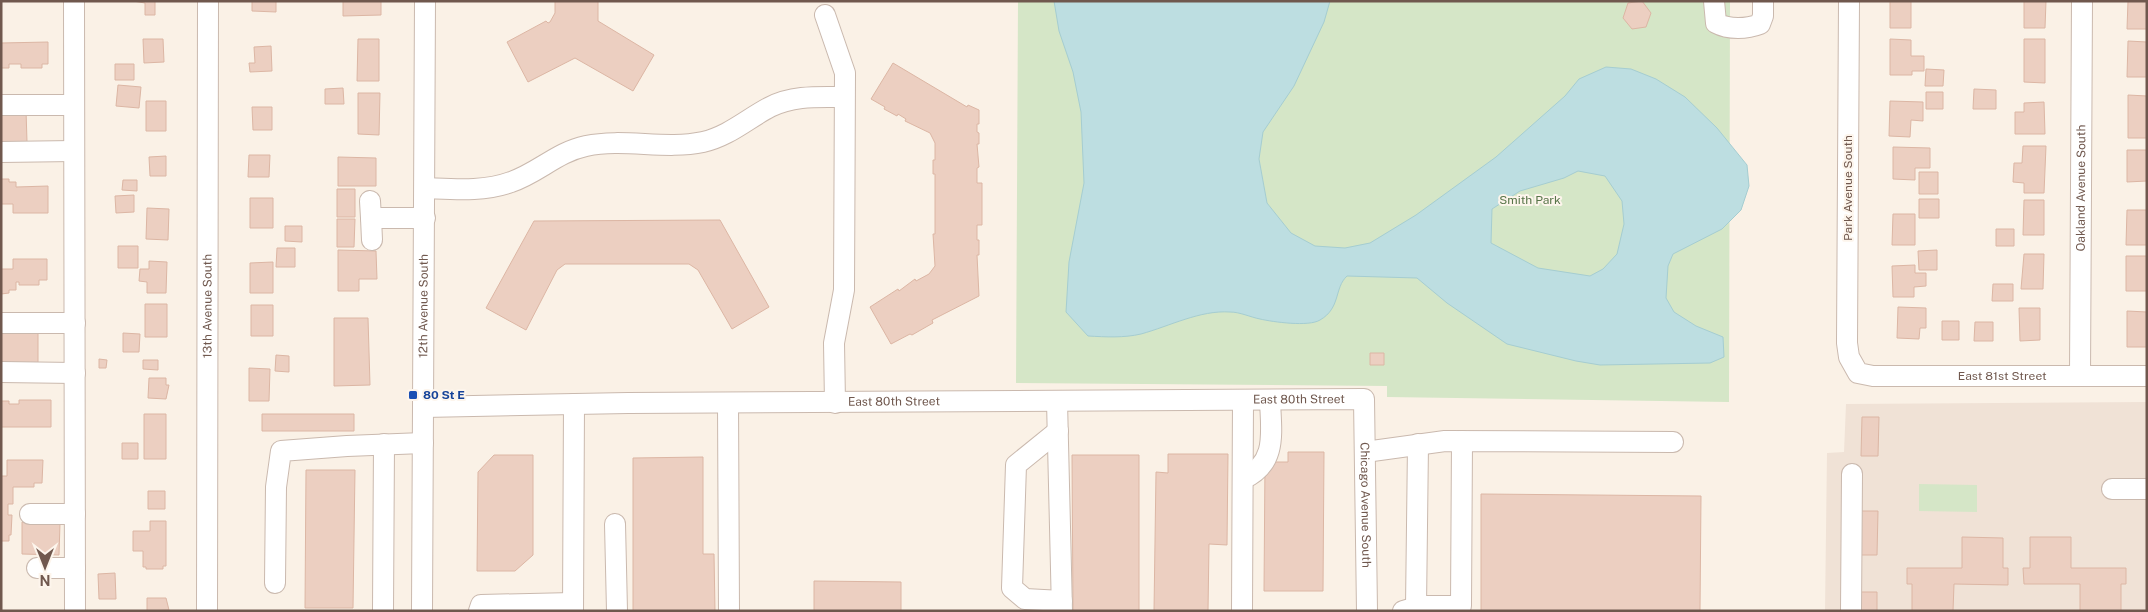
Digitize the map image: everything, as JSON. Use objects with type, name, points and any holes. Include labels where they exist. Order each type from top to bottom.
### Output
[{"type":"street","points":[[74,1],[75,611]]},
{"type":"street","name":"13th Avenue South","points":[[207,611],[208,1]]},
{"type":"street","name":"12th Avenue South","points":[[422,611],[425,1]]},
{"type":"street","points":[[1714,1],[1716,23],[1724,27],[1750,27],[1760,24],[1763,16],[1763,1]]},
{"type":"street","name":"Park Avenue South","points":[[1849,1],[1847,343],[1849,357],[1858,373]]},
{"type":"street","name":"Oakland Avenue South","points":[[2080,376],[2082,1]]},
{"type":"street","points":[[825,15],[843,64],[844,97],[844,290],[834,343],[835,403]]},
{"type":"street","points":[[425,188],[472,189],[498,186],[512,182],[562,154],[587,146],[703,142],[731,131],[784,101],[809,97],[844,97]]},
{"type":"street","points":[[1,105],[74,105]]},
{"type":"street","points":[[1,152],[74,151]]},
{"type":"street","points":[[372,240],[370,210],[425,218]]},
{"type":"street","points":[[1,323],[74,323]]},
{"type":"street","points":[[1,372],[75,373]]},
{"type":"street","name":"East 81st Street","points":[[1858,373],[1873,376],[2147,376]]},
{"type":"street","name":"East 80th Street","points":[[424,407],[574,404],[1364,399]]},
{"type":"street","name":"Chicago Avenue South","points":[[1364,399],[1367,611]]},
{"type":"street","points":[[1242,611],[1243,400]]},
{"type":"street","points":[[1243,479],[1254,474],[1270,451],[1270,400]]},
{"type":"street","points":[[1057,401],[1058,431],[1062,606],[1025,599],[1012,588],[1016,465],[1058,431]]},
{"type":"street","points":[[728,403],[729,611]]},
{"type":"street","points":[[479,611],[481,605],[573,607],[574,404]]},
{"type":"street","points":[[1365,452],[1418,444],[1462,441],[1673,442]]},
{"type":"street","points":[[1418,444],[1410,609],[1462,606],[1462,441]]},
{"type":"street","points":[[275,583],[276,488],[281,451],[423,443]]},
{"type":"street","points":[[383,611],[384,444]]},
{"type":"street","points":[[1851,611],[1852,474]]},
{"type":"street","points":[[2112,488],[2147,488]]},
{"type":"street","points":[[30,514],[75,514]]},
{"type":"street","points":[[615,524],[617,611]]},
{"type":"street","points":[[37,568],[75,568]]},
{"type":"shaded area","points":[[2147,402],[2147,611],[1825,611],[1827,453],[1844,452],[1846,404]]},
{"type":"green space","name":"Smith Park","points":[[1018,1],[1730,1],[1729,402],[1387,397],[1387,386],[1016,383]]},
{"type":"green space","points":[[1919,484],[1977,485],[1977,512],[1919,511]]},
{"type":"water","points":[[1054,1],[1330,1],[1324,22],[1294,86],[1263,132],[1259,159],[1267,203],[1291,233],[1315,246],[1345,248],[1370,243],[1416,215],[1496,157],[1565,96],[1579,79],[1606,67],[1631,69],[1656,79],[1685,97],[1717,128],[1747,165],[1749,186],[1741,210],[1722,229],[1673,254],[1668,266],[1666,298],[1674,312],[1696,326],[1723,337],[1724,357],[1710,363],[1600,365],[1507,344],[1447,303],[1417,278],[1347,276],[1340,286],[1331,310],[1327,315],[1315,322],[1300,324],[1260,319],[1238,313],[1219,312],[1185,319],[1141,334],[1115,337],[1088,336],[1066,312],[1069,262],[1084,183],[1081,112],[1073,72],[1059,31]],"holes":[[[1578,171],[1605,176],[1622,201],[1624,224],[1617,254],[1603,269],[1590,276],[1538,268],[1491,243],[1492,209],[1520,191],[1564,178]]]},
{"type":"building","points":[[133,1],[155,1],[155,15],[145,15],[145,3]]},
{"type":"building","points":[[252,1],[276,1],[276,12],[252,11]]},
{"type":"building","points":[[343,1],[381,1],[381,15],[343,16]]},
{"type":"building","points":[[555,1],[598,1],[598,21],[654,55],[633,91],[575,58],[528,82],[507,42],[546,21],[550,22],[555,13]]},
{"type":"building","points":[[1642,1],[1651,13],[1646,27],[1632,29],[1623,18],[1628,3]]},
{"type":"building","points":[[1890,1],[1911,1],[1911,28],[1890,28]]},
{"type":"building","points":[[2024,1],[2046,1],[2045,28],[2024,28]]},
{"type":"building","points":[[2128,1],[2147,1],[2147,29],[2127,29]]},
{"type":"building","points":[[143,39],[163,39],[164,62],[144,63]]},
{"type":"building","points":[[358,39],[379,39],[379,81],[357,81]]},
{"type":"building","points":[[1890,39],[1911,40],[1911,56],[1924,56],[1924,71],[1912,71],[1912,75],[1890,75]]},
{"type":"building","points":[[2024,39],[2045,39],[2045,83],[2024,82]]},
{"type":"building","points":[[2128,41],[2147,42],[2147,77],[2127,77]]},
{"type":"building","points":[[48,42],[48,64],[42,64],[42,68],[21,68],[21,64],[9,64],[9,68],[1,68],[1,43]]},
{"type":"building","points":[[271,46],[272,71],[250,72],[249,63],[255,63],[254,47]]},
{"type":"building","points":[[893,63],[967,107],[968,105],[979,110],[979,124],[977,124],[977,132],[979,133],[979,144],[977,144],[979,167],[977,168],[977,183],[982,183],[982,225],[977,225],[977,240],[979,240],[979,255],[977,255],[979,296],[932,320],[933,323],[912,335],[910,334],[891,344],[870,307],[898,289],[899,291],[915,279],[916,281],[929,274],[935,266],[933,234],[935,234],[935,174],[933,174],[933,160],[935,160],[935,143],[930,133],[905,121],[906,119],[898,114],[897,116],[884,109],[885,107],[871,99]]},
{"type":"building","points":[[115,64],[134,64],[134,80],[115,80]]},
{"type":"building","points":[[1926,69],[1944,70],[1943,86],[1925,86]]},
{"type":"building","points":[[118,85],[141,87],[139,108],[116,106]]},
{"type":"building","points":[[343,88],[344,104],[325,104],[325,89]]},
{"type":"building","points":[[1974,89],[1996,90],[1996,109],[1973,109]]},
{"type":"building","points":[[1926,92],[1943,92],[1943,109],[1926,109]]},
{"type":"building","points":[[358,93],[380,93],[379,135],[358,134]]},
{"type":"building","points":[[2128,95],[2147,96],[2147,138],[2128,138]]},
{"type":"building","points":[[146,101],[166,101],[166,131],[146,131]]},
{"type":"building","points":[[1890,101],[1923,102],[1923,121],[1911,120],[1910,137],[1889,136]]},
{"type":"building","points":[[2044,102],[2045,134],[2015,134],[2015,112],[2024,112],[2024,103]]},
{"type":"building","points":[[252,107],[272,107],[272,130],[253,130]]},
{"type":"building","points":[[1,110],[26,110],[27,142],[1,143]]},
{"type":"building","points":[[2023,146],[2046,146],[2044,193],[2024,193],[2024,183],[2013,182],[2014,163],[2022,163]]},
{"type":"building","points":[[1893,147],[1930,148],[1930,168],[1915,168],[1915,180],[1893,179]]},
{"type":"building","points":[[2127,150],[2147,150],[2147,181],[2127,182]]},
{"type":"building","points":[[249,155],[270,155],[269,177],[248,177]]},
{"type":"building","points":[[166,156],[166,176],[150,176],[149,157]]},
{"type":"building","points":[[338,157],[376,158],[376,186],[338,186]]},
{"type":"building","points":[[1919,172],[1938,172],[1938,194],[1919,194]]},
{"type":"building","points":[[1,179],[9,179],[9,182],[16,182],[16,187],[48,186],[48,213],[13,213],[13,204],[1,204]]},
{"type":"building","points":[[123,180],[137,180],[137,191],[122,190]]},
{"type":"building","points":[[337,189],[355,189],[355,217],[337,217]]},
{"type":"building","points":[[134,195],[134,212],[116,213],[115,196]]},
{"type":"building","points":[[250,198],[273,198],[273,228],[250,228]]},
{"type":"building","points":[[1919,199],[1939,199],[1939,218],[1919,218]]},
{"type":"building","points":[[2024,200],[2044,200],[2044,235],[2023,235]]},
{"type":"building","points":[[147,208],[169,209],[168,240],[146,239]]},
{"type":"building","points":[[2127,210],[2147,210],[2147,245],[2126,245]]},
{"type":"building","points":[[1893,214],[1915,214],[1915,245],[1892,245]]},
{"type":"building","points":[[337,219],[355,219],[354,247],[337,247]]},
{"type":"building","points":[[720,220],[769,307],[732,329],[698,270],[689,264],[565,264],[557,270],[526,330],[486,308],[534,221]]},
{"type":"building","points":[[285,226],[302,226],[302,242],[285,241]]},
{"type":"building","points":[[1996,229],[2014,229],[2014,246],[1996,246]]},
{"type":"building","points":[[118,246],[138,246],[138,268],[118,268]]},
{"type":"building","points":[[277,248],[295,248],[295,267],[276,267]]},
{"type":"building","points":[[338,250],[376,251],[377,279],[359,279],[359,291],[338,291]]},
{"type":"building","points":[[1937,250],[1937,270],[1919,270],[1918,251]]},
{"type":"building","points":[[2024,254],[2044,254],[2043,289],[2021,289]]},
{"type":"building","points":[[2126,256],[2147,256],[2147,291],[2126,291]]},
{"type":"building","points":[[13,259],[47,259],[47,280],[39,280],[39,285],[19,285],[19,282],[16,282],[16,290],[9,290],[9,293],[1,294],[1,269],[13,269]]},
{"type":"building","points":[[149,261],[167,262],[166,293],[147,293],[147,282],[139,281],[140,269],[149,269]]},
{"type":"building","points":[[273,262],[273,293],[250,293],[250,263]]},
{"type":"building","points":[[1915,265],[1915,273],[1926,273],[1926,286],[1914,287],[1914,297],[1893,297],[1892,266]]},
{"type":"building","points":[[1993,284],[2013,284],[2013,301],[1992,301]]},
{"type":"building","points":[[145,304],[167,304],[167,337],[145,337]]},
{"type":"building","points":[[251,305],[273,305],[273,336],[251,336]]},
{"type":"building","points":[[1898,307],[1926,308],[1926,328],[1920,328],[1919,339],[1897,338]]},
{"type":"building","points":[[2019,308],[2040,308],[2040,340],[2020,341]]},
{"type":"building","points":[[2127,311],[2147,312],[2147,347],[2127,347]]},
{"type":"building","points":[[334,318],[368,318],[370,385],[334,386]]},
{"type":"building","points":[[1942,321],[1959,321],[1959,340],[1942,340]]},
{"type":"building","points":[[1975,322],[1993,322],[1993,341],[1974,341]]},
{"type":"building","points":[[1,331],[38,331],[38,363],[1,363]]},
{"type":"building","points":[[123,333],[140,334],[139,352],[123,352]]},
{"type":"building","points":[[1370,353],[1384,353],[1384,365],[1370,365]]},
{"type":"building","points":[[276,355],[289,356],[289,372],[275,371]]},
{"type":"building","points":[[99,359],[107,360],[106,368],[99,368]]},
{"type":"building","points":[[143,360],[158,360],[158,370],[143,369]]},
{"type":"building","points":[[249,368],[270,369],[269,401],[249,401]]},
{"type":"building","points":[[149,378],[166,378],[166,385],[169,385],[166,399],[148,398]]},
{"type":"building","points":[[19,400],[51,400],[51,427],[1,427],[1,401],[9,401],[9,404],[19,404]]},
{"type":"building","points":[[144,414],[166,414],[166,459],[144,459]]},
{"type":"building","points":[[262,414],[354,414],[354,431],[262,431]]},
{"type":"building","points":[[1862,417],[1879,417],[1878,456],[1861,456]]},
{"type":"building","points":[[122,443],[138,443],[138,459],[122,459]]},
{"type":"building","points":[[1288,452],[1324,452],[1323,591],[1264,591],[1265,462],[1288,462]]},
{"type":"building","points":[[1168,454],[1228,454],[1227,545],[1209,544],[1208,611],[1154,611],[1156,472],[1168,473]]},
{"type":"building","points":[[494,455],[533,455],[533,555],[515,571],[477,571],[478,472]]},
{"type":"building","points":[[1072,455],[1139,455],[1139,611],[1073,611]]},
{"type":"building","points":[[703,457],[703,554],[714,554],[715,611],[633,611],[633,458]]},
{"type":"building","points":[[7,460],[43,460],[42,483],[34,483],[34,487],[13,487],[13,504],[8,504],[8,515],[12,515],[11,535],[9,535],[9,541],[1,541],[1,476],[7,476]]},
{"type":"building","points":[[306,470],[355,470],[353,608],[305,608]]},
{"type":"building","points":[[148,491],[165,491],[165,509],[148,509]]},
{"type":"building","points":[[1481,494],[1701,496],[1700,611],[1481,611]]},
{"type":"building","points":[[1861,511],[1878,511],[1877,555],[1861,555]]},
{"type":"building","points":[[150,521],[166,521],[166,566],[163,566],[163,569],[146,569],[146,567],[143,567],[143,551],[133,551],[133,531],[150,531]]},
{"type":"building","points":[[22,522],[60,523],[59,555],[22,554]]},
{"type":"building","points":[[1962,537],[2003,538],[2003,568],[2008,568],[2008,585],[1954,584],[1953,611],[1912,611],[1912,584],[1907,584],[1907,568],[1962,568]]},
{"type":"building","points":[[2030,537],[2071,537],[2071,568],[2126,568],[2126,584],[2121,584],[2121,611],[2080,611],[2080,584],[2024,584],[2023,568],[2030,568]]},
{"type":"building","points":[[115,573],[116,599],[99,599],[98,574]]},
{"type":"building","points":[[814,581],[901,582],[901,611],[814,611]]},
{"type":"building","points":[[1861,592],[1877,592],[1877,611],[1861,611]]},
{"type":"building","points":[[147,598],[166,598],[169,610],[147,611]]},
{"type":"place","name":"80 St E","points":[[413,395]]}]
